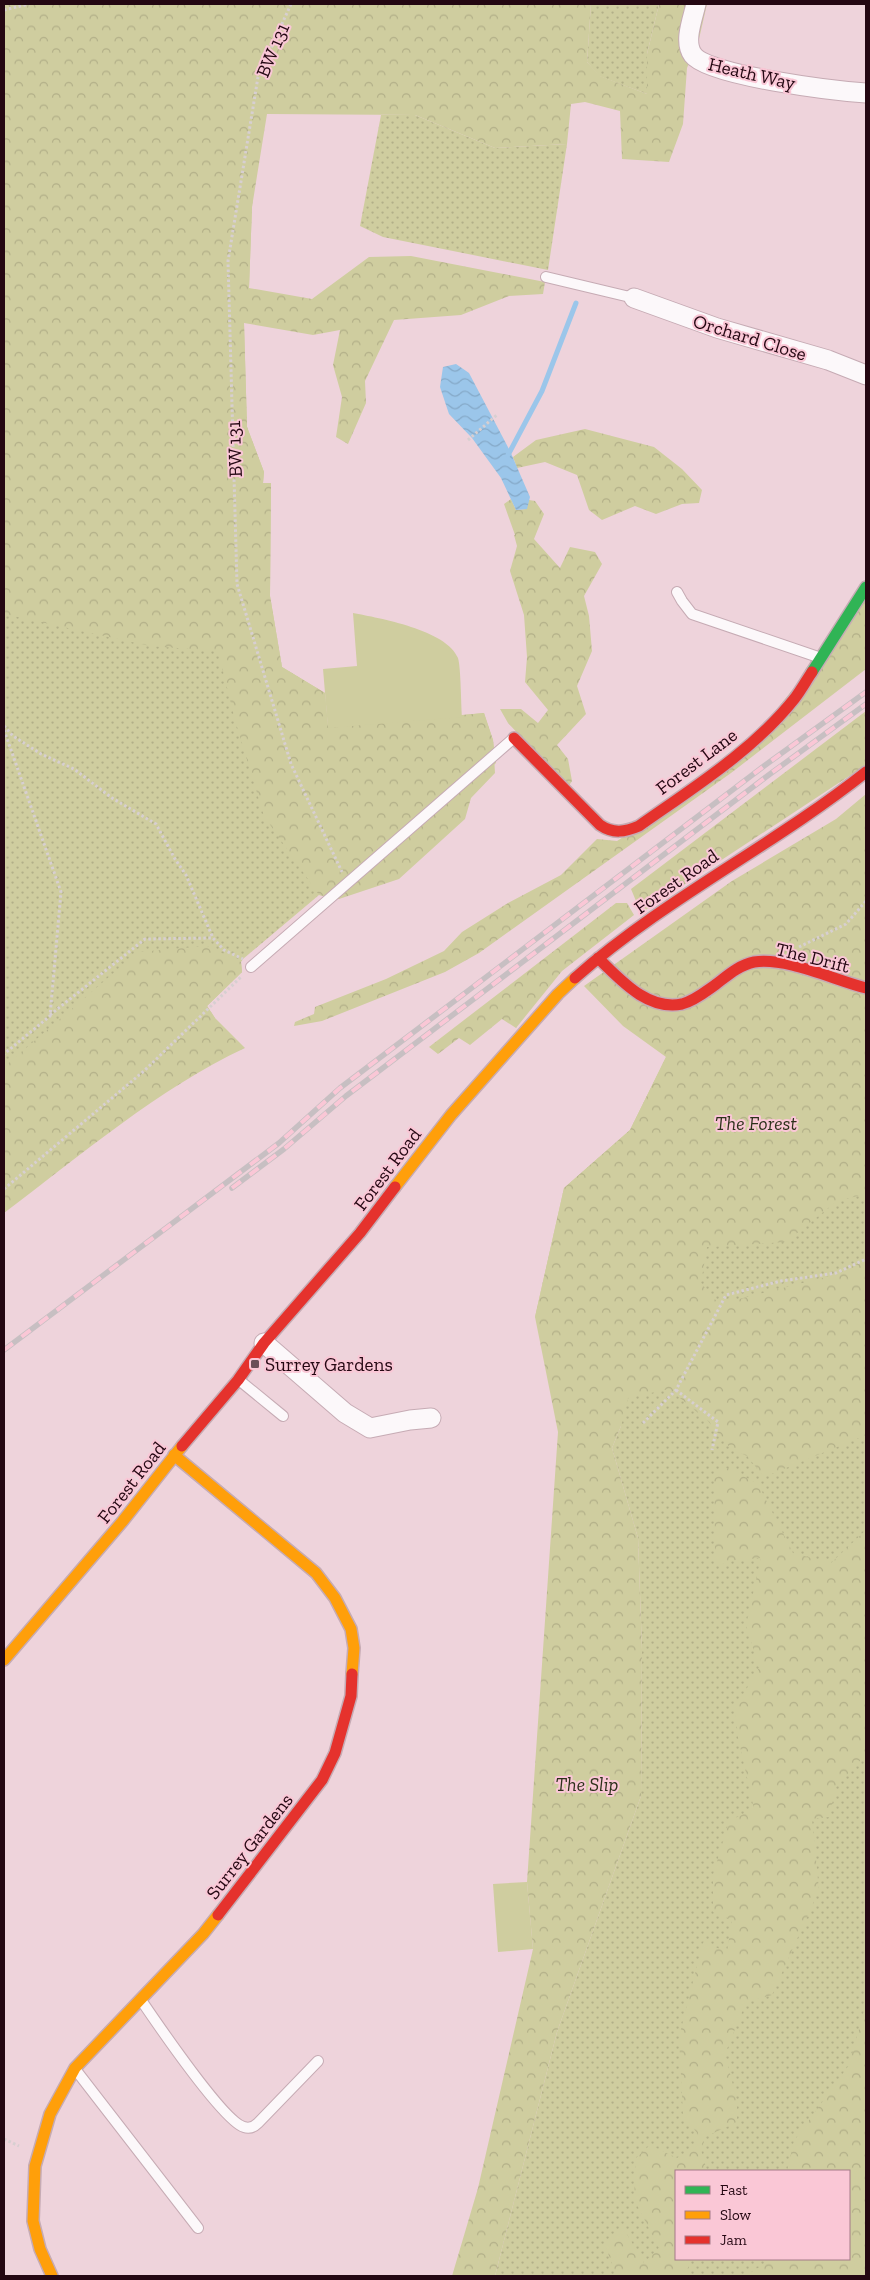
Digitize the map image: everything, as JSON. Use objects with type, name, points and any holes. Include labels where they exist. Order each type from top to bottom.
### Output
[{"type":"street","name":"Heath Way","points":[[696,4],[688,42],[692,55],[704,64],[770,80],[839,91],[866,93]]},
{"type":"street","name":"Orchard Close","points":[[634,298],[717,328],[828,360],[866,375]]},
{"type":"street","name":"Forest Lane","points":[[514,738],[600,825],[616,832],[628,831],[639,826],[720,768],[760,734],[795,698],[822,659],[866,587]]},
{"type":"street","name":"Forest Road","points":[[4,1660],[74,1580],[174,1455],[238,1380],[264,1343],[360,1233],[451,1115],[558,994],[598,958],[717,873],[841,792],[866,772]]},
{"type":"street","name":"The Drift","points":[[598,958],[632,989],[647,999],[663,1005],[682,1004],[700,995],[746,964],[757,962],[781,965],[866,988]]},
{"type":"street","points":[[264,1343],[345,1413],[370,1428],[431,1418]]},
{"type":"street","name":"Surrey Gardens","points":[[52,2276],[40,2249],[33,2221],[35,2166],[50,2114],[75,2068],[203,1934],[264,1858],[322,1780],[335,1753],[345,1724],[351,1696],[354,1648],[351,1629],[335,1598],[316,1573],[174,1455]]},
{"type":"lane","points":[[546,277],[634,298]]},
{"type":"lane","points":[[677,592],[692,614],[822,659]]},
{"type":"lane","points":[[251,967],[514,738]]},
{"type":"lane","points":[[238,1380],[283,1416]]},
{"type":"lane","points":[[141,1999],[180,2056],[224,2110],[238,2124],[245,2128],[252,2128],[258,2123],[318,2061]]},
{"type":"lane","points":[[75,2068],[198,2228]]},
{"type":"path","points":[[4,10],[30,4]]},
{"type":"path","name":"BW 131","points":[[291,4],[258,77],[228,260],[238,584],[291,764],[348,884]]},
{"type":"path","points":[[468,440],[498,414]]},
{"type":"path","points":[[4,728],[34,749],[74,769],[112,798],[156,824],[174,859],[186,875],[213,938],[224,950],[243,959],[251,967],[144,1071],[4,1189]]},
{"type":"path","points":[[4,728],[62,892],[50,1016]]},
{"type":"path","points":[[793,950],[846,924],[866,901]]},
{"type":"path","points":[[4,1054],[145,939],[213,938]]},
{"type":"path","points":[[643,1423],[676,1390],[726,1296],[780,1281],[836,1273],[866,1259]]},
{"type":"path","points":[[676,1390],[718,1422],[712,1450]]},
{"type":"green space","points":[[4,4],[302,4],[260,108],[252,207],[249,288],[244,323],[247,427],[264,472],[263,483],[271,483],[270,596],[282,667],[325,693],[328,727],[484,713],[493,740],[496,763],[339,899],[319,895],[243,959],[241,962],[242,972],[207,1006],[215,1018],[4,1213]]},
{"type":"green space","points":[[5,4],[591,4],[587,62],[600,76],[647,94],[647,54],[659,4],[707,4],[699,39],[687,68],[683,124],[669,162],[622,159],[620,111],[585,102],[571,104],[567,144],[495,148],[415,115],[267,114],[252,207],[249,288],[312,299],[369,257],[411,256],[545,282],[543,294],[509,296],[461,315],[394,320],[365,381],[366,403],[348,444],[336,437],[342,397],[333,365],[340,330],[313,335],[244,323],[247,427],[264,472],[263,483],[271,483],[270,596],[282,667],[325,693],[328,728],[484,713],[493,740],[495,773],[471,798],[465,819],[399,879],[339,899],[319,895],[264,816],[235,720],[218,651],[150,646],[4,614]]},
{"type":"green space","points":[[591,4],[659,4],[647,54],[647,94],[599,76],[587,62]]},
{"type":"green space","points":[[381,115],[415,115],[495,148],[567,144],[548,270],[383,237],[360,226]]},
{"type":"green space","points":[[585,429],[654,447],[682,469],[702,490],[699,503],[682,504],[656,514],[635,506],[602,520],[589,510],[577,475],[545,462],[517,468],[513,457],[536,440]]},
{"type":"green space","points":[[511,499],[516,510],[526,509],[529,500],[535,501],[544,514],[534,539],[560,568],[570,547],[595,552],[602,564],[584,596],[589,616],[592,651],[577,686],[586,714],[557,745],[568,759],[572,781],[568,787],[508,723],[500,709],[521,709],[538,723],[548,710],[525,682],[527,657],[524,615],[510,571],[517,546],[504,504]]},
{"type":"green space","points":[[866,599],[866,669],[731,773],[479,953],[445,972],[322,1021],[294,1026],[295,1022],[314,1014],[315,1007],[386,979],[444,951],[462,932],[508,903],[561,875],[597,839],[617,841],[730,767]]},
{"type":"green space","points":[[353,613],[411,627],[441,640],[451,648],[459,663],[462,717],[328,728],[323,669],[357,666]]},
{"type":"green space","points":[[866,711],[866,765],[641,913],[631,889]]},
{"type":"green space","points":[[866,794],[866,1194],[837,1201],[786,1242],[707,1247],[701,1283],[719,1304],[838,1274],[866,1259],[866,1435],[764,1477],[747,1456],[731,1449],[708,1421],[669,1389],[628,1398],[621,1426],[612,1448],[638,1538],[642,1650],[641,1796],[557,2032],[495,2276],[452,2276],[478,2188],[533,1949],[527,1882],[558,1432],[535,1317],[564,1188],[630,1130],[666,1057],[623,1026],[584,986],[732,881],[836,819]]},
{"type":"green space","points":[[616,903],[627,903],[634,915],[562,971],[516,1028],[502,1019],[470,1045],[459,1038],[438,1054],[429,1047]]},
{"type":"green space","points":[[207,946],[241,962],[242,972],[207,1006],[215,1018],[245,1048],[213,1064],[151,1103],[91,1146],[4,1213],[4,1067],[138,952]]},
{"type":"green space","name":"The Forest","points":[[866,998],[866,2276],[495,2276],[557,2032],[641,1796],[642,1650],[638,1538],[612,1448],[621,1426],[535,1317],[564,1188],[630,1130],[666,1057]]},
{"type":"green space","points":[[728,1468],[758,1484],[793,1553],[831,1563],[866,1530],[866,1754],[836,1787],[829,1817],[812,1819],[819,1890],[772,1995],[746,2002],[725,2054],[737,2101],[737,2122],[705,2137],[701,2150],[707,2170],[675,2170],[675,2260],[690,2260],[686,2276],[617,2276],[604,2243],[622,2226],[644,2263],[659,2248],[634,2199],[636,2158],[650,2145],[677,2158],[693,2148],[697,2133],[683,2115],[679,2037],[703,1942],[727,1952],[732,1920],[713,1912],[713,1875],[729,1821],[754,1809],[738,1737],[735,1708],[759,1668],[746,1625],[761,1558],[736,1560],[719,1565],[715,1556],[714,1473]]},
{"type":"green space","points":[[527,1882],[533,1949],[498,1952],[493,1884]]},
{"type":"green space","points":[[866,2004],[866,2276],[745,2276],[766,2263],[767,2260],[850,2260],[850,2170],[787,2170],[794,2141],[849,2065]]},
{"type":"water","points":[[456,364],[469,373],[510,451],[530,497],[527,509],[516,510],[501,478],[472,438],[449,414],[440,387],[443,367]]},
{"type":"waterway","points":[[508,455],[542,391],[576,303]]},
{"type":"railway","points":[[4,1350],[279,1143],[340,1088],[764,766],[866,692]]},
{"type":"railway","points":[[232,1188],[284,1149],[346,1096],[770,774],[866,704]]},
{"type":"traffic: fast","points":[[812,672],[866,587]]},
{"type":"traffic: slow","points":[[395,1187],[451,1115],[558,994],[575,978]]},
{"type":"traffic: slow","points":[[4,1660],[122,1522],[182,1446]]},
{"type":"traffic: slow","points":[[174,1455],[316,1573],[335,1598],[351,1629],[354,1648],[352,1674]]},
{"type":"traffic: slow","points":[[52,2276],[40,2249],[33,2221],[35,2166],[50,2114],[75,2068],[203,1934],[218,1915]]},
{"type":"traffic: jam","points":[[514,738],[600,825],[614,831],[629,830],[639,826],[701,783],[761,735],[795,698],[812,672]]},
{"type":"traffic: jam","points":[[575,978],[645,923],[794,824],[866,772]]},
{"type":"traffic: jam","points":[[598,958],[635,991],[657,1003],[669,1005],[691,1001],[738,968],[754,962],[767,961],[796,966],[866,988]]},
{"type":"traffic: jam","points":[[182,1446],[238,1380],[264,1343],[360,1233],[395,1187]]},
{"type":"traffic: jam","points":[[218,1915],[322,1780],[335,1753],[351,1696],[352,1674]]},
{"type":"place","name":"Surrey Gardens","points":[[255,1364]]},
{"type":"park label","name":"The Slip","points":[[587,1784]]}]
